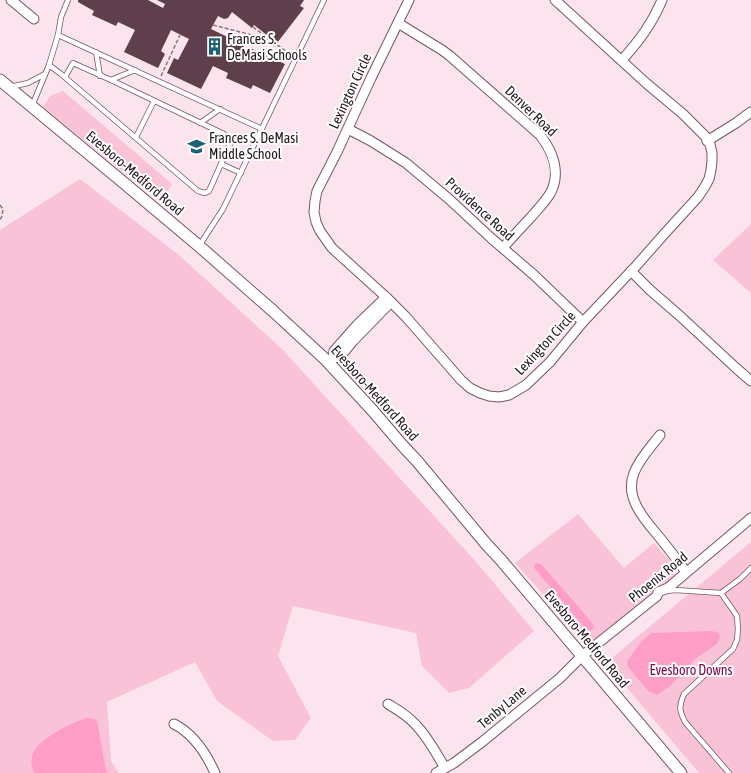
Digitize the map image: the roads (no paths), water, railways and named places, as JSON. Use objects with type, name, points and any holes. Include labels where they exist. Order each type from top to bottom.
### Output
[{"type":"street","points":[[11,0],[34,19]]},
{"type":"street","name":"Lexington Circle","points":[[409,0],[317,191],[314,201],[316,222],[320,231],[332,248],[406,317],[470,388],[489,396],[499,397],[518,391],[534,378],[558,353],[583,322],[694,202],[709,179],[712,161],[710,144],[698,129],[555,0]]},
{"type":"street","points":[[622,60],[646,31],[655,17],[662,0]]},
{"type":"street","name":"Denver Road","points":[[398,23],[450,56],[536,132],[547,144],[552,153],[556,174],[550,192],[540,207],[503,248]]},
{"type":"street","name":"Evesboro-Medford Road","points":[[4,84],[199,246],[331,361],[681,773]]},
{"type":"street","points":[[707,140],[736,123],[751,112]]},
{"type":"street","name":"Providence Road","points":[[348,129],[371,141],[406,163],[449,199],[534,275],[583,322]]},
{"type":"street","points":[[631,271],[751,381]]},
{"type":"street","points":[[331,361],[334,351],[358,325],[388,300]]},
{"type":"street","points":[[660,435],[642,458],[636,469],[631,481],[631,490],[633,500],[642,517],[686,572]]},
{"type":"street","name":"Phoenix Road","points":[[582,656],[657,596],[658,592],[668,588],[751,518]]},
{"type":"street","name":"Tenby Lane","points":[[436,773],[459,760],[482,742],[560,678],[582,656]]},
{"type":"street","points":[[388,704],[402,712],[416,724],[431,744],[445,768]]},
{"type":"street","points":[[174,724],[198,744],[215,773]]},
{"type":"lane","points":[[32,106],[49,65],[58,35],[61,17],[68,0]]},
{"type":"lane","points":[[199,246],[223,209],[324,0]]},
{"type":"lane","points":[[58,35],[262,129]]},
{"type":"lane","points":[[96,52],[100,76]]},
{"type":"lane","points":[[49,65],[198,191],[205,193],[209,191],[230,144],[230,139],[224,134],[111,80],[73,64],[65,77]]},
{"type":"lane","points":[[111,80],[135,70]]},
{"type":"lane","points":[[4,84],[28,83],[45,74]]},
{"type":"lane","points":[[136,137],[154,101]]},
{"type":"lane","points":[[200,123],[220,109]]},
{"type":"lane","points":[[221,164],[241,173]]},
{"type":"lane","points":[[658,592],[675,590],[721,593],[740,580],[751,568]]},
{"type":"lane","points":[[721,593],[737,616],[737,640],[733,648],[684,694],[680,703],[681,713],[685,722],[730,773]]},
{"type":"place","name":"Frances S. DeMasi Schools","points":[[214,47]]},
{"type":"place","name":"Frances S. DeMasi Middle School","points":[[196,146]]},
{"type":"park label","name":"Evesboro Downs","points":[[691,670]]}]
